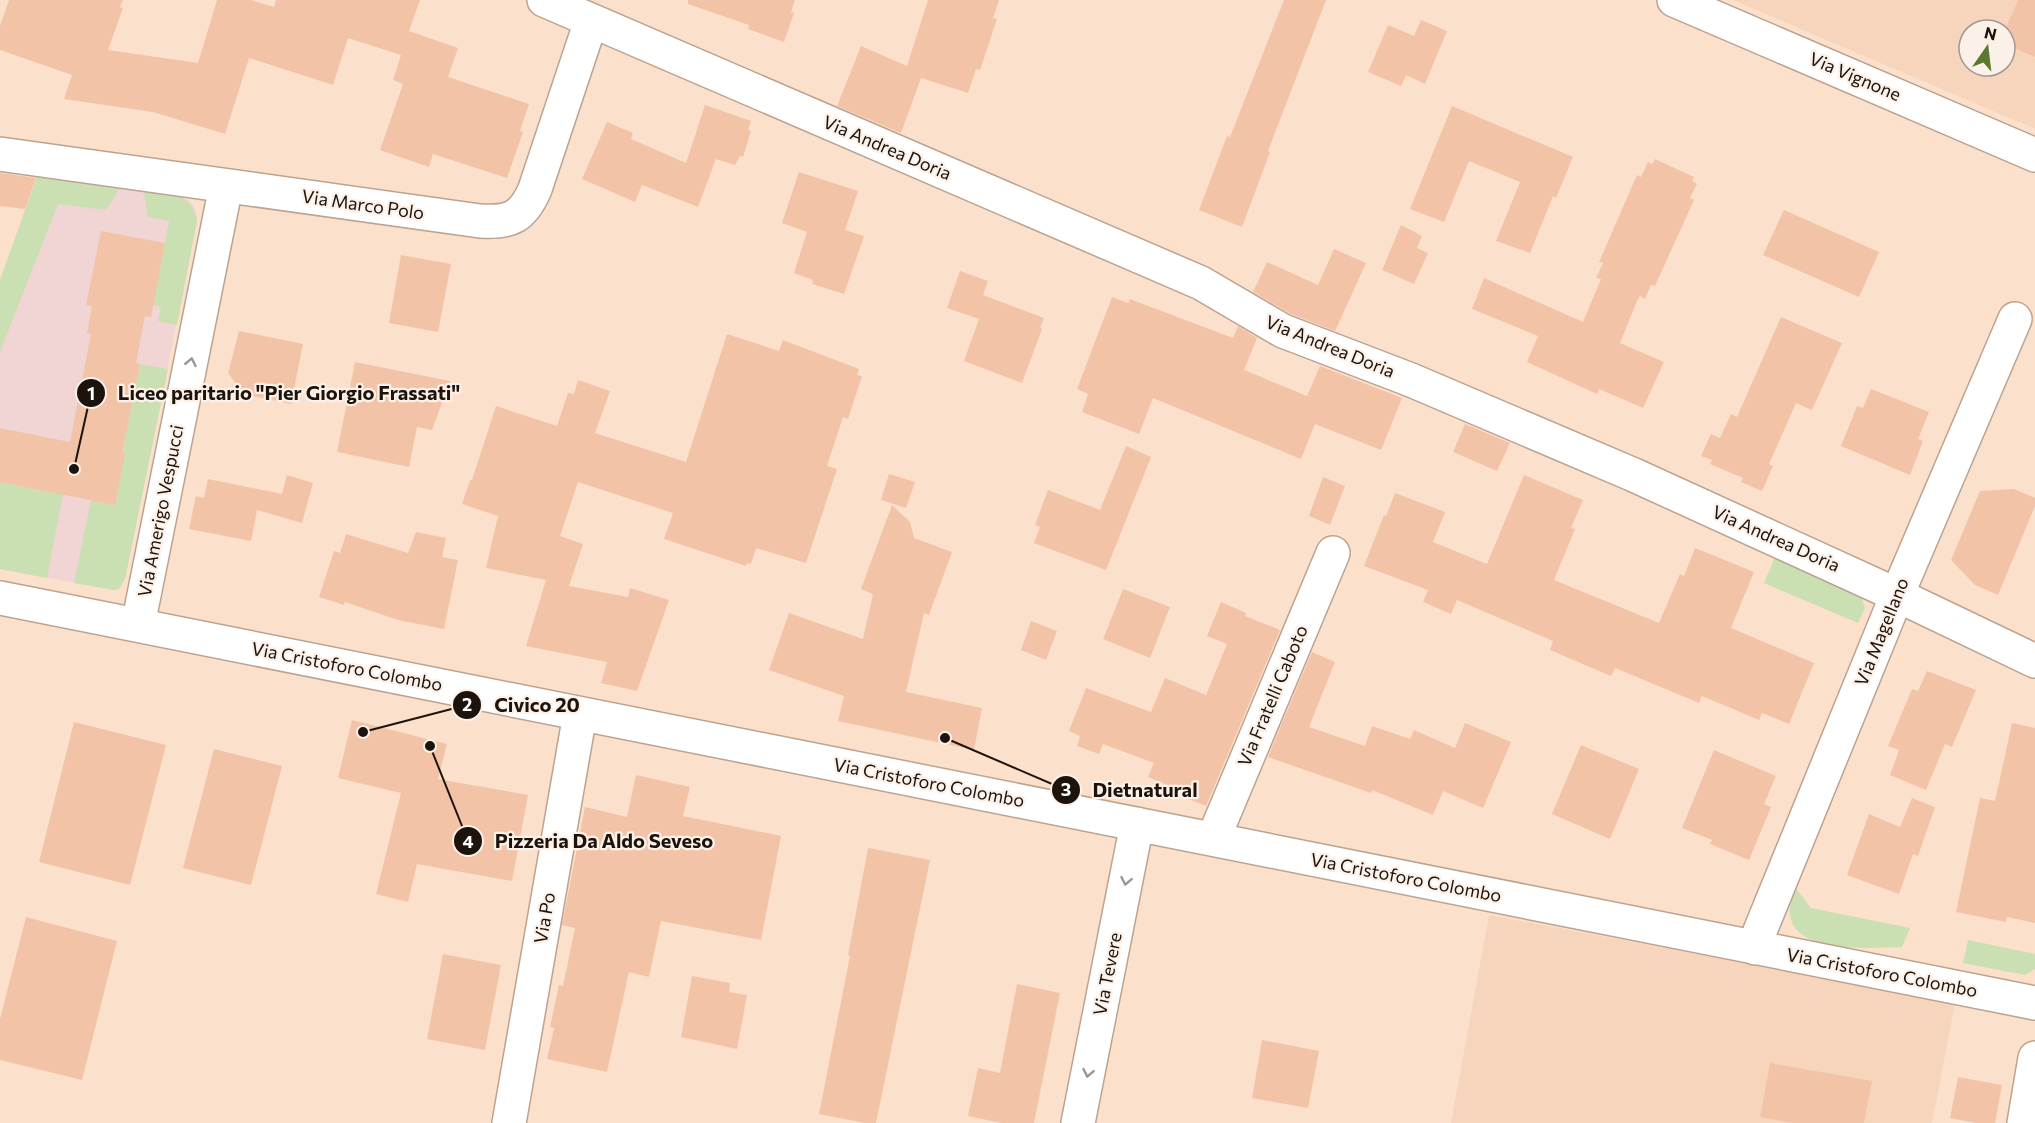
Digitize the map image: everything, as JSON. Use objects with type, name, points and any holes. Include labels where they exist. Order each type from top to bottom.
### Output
[{"type":"street","name":"Via Andrea Doria","points":[[544,0],[1201,284],[1284,331],[1411,380],[1602,462],[1897,595],[2035,661]]},
{"type":"street","name":"Via Vignone","points":[[1674,0],[2035,155]]},
{"type":"street","name":"Via Marco Polo","points":[[0,154],[480,222],[511,219],[523,211],[535,189],[591,21]]},
{"type":"street","name":"Via Amerigo Vespucci","points":[[138,625],[226,186]]},
{"type":"street","name":"Via Magellano","points":[[1755,948],[1897,595],[2015,319]]},
{"type":"street","name":"Via Fratelli Caboto","points":[[1216,840],[1219,825],[1333,553]]},
{"type":"street","name":"Via Cristoforo Colombo","points":[[0,598],[2035,1003]]},
{"type":"street","name":"Via Po","points":[[509,1123],[580,714]]},
{"type":"street","name":"Via Tevere","points":[[1078,1123],[1137,824]]},
{"type":"street","points":[[2024,1123],[2035,1058]]},
{"type":"shaded area","points":[[1733,0],[2035,0],[2035,129]]},
{"type":"shaded area","points":[[37,177],[181,197],[193,205],[196,213],[197,221],[125,579],[119,589],[114,590],[0,569],[0,280]]},
{"type":"shaded area","points":[[1489,915],[1955,1003],[1932,1123],[1451,1123]]},
{"type":"green space","points":[[37,177],[118,188],[106,210],[58,204],[0,352],[0,280]]},
{"type":"green space","points":[[144,192],[178,196],[191,204],[195,211],[197,221],[177,325],[158,321],[161,307],[153,305],[169,221],[148,217]]},
{"type":"green space","points":[[140,364],[168,369],[125,579],[119,589],[114,590],[74,583],[91,500],[115,504],[125,454],[122,453]]},
{"type":"green space","points":[[0,482],[63,494],[47,578],[0,569]]},
{"type":"green space","points":[[1775,557],[1860,593],[1865,608],[1858,623],[1764,583]]},
{"type":"green space","points":[[1795,887],[1811,908],[1910,928],[1902,947],[1843,947],[1823,944],[1806,937],[1794,926],[1790,910]]},
{"type":"green space","points":[[1968,940],[2035,954],[2035,969],[2025,975],[1963,963]]},
{"type":"building","points":[[9,0],[123,0],[120,7],[123,8],[108,50],[198,63],[217,0],[251,0],[274,7],[276,0],[420,0],[409,31],[458,48],[448,77],[529,104],[520,131],[523,132],[507,178],[433,154],[429,167],[380,150],[403,84],[393,80],[401,55],[348,38],[333,85],[249,58],[225,134],[153,112],[64,99],[72,75],[0,50],[0,26]]},
{"type":"building","points":[[688,0],[795,0],[791,12],[794,13],[784,42],[748,29],[749,25],[688,4]]},
{"type":"building","points":[[928,0],[999,0],[993,18],[997,19],[980,70],[976,69],[968,93],[921,78],[901,133],[837,106],[861,46],[907,66]]},
{"type":"building","points":[[1284,0],[1326,0],[1268,151],[1270,152],[1242,227],[1199,210],[1227,136],[1230,137]]},
{"type":"building","points":[[2018,0],[2035,0],[2035,57],[2017,49],[2017,18],[2010,18]]},
{"type":"building","points":[[1421,20],[1447,31],[1425,84],[1406,75],[1401,86],[1368,72],[1388,25],[1414,36]]},
{"type":"building","points":[[705,105],[751,121],[748,130],[751,131],[743,157],[740,156],[735,165],[716,159],[698,207],[642,185],[635,202],[582,179],[607,122],[633,133],[631,139],[686,163]]},
{"type":"building","points":[[1452,106],[1573,157],[1556,198],[1553,196],[1530,253],[1496,241],[1520,182],[1469,161],[1444,222],[1410,209]]},
{"type":"building","points":[[1655,159],[1694,177],[1692,181],[1697,184],[1690,198],[1694,200],[1655,286],[1651,285],[1645,299],[1640,296],[1620,343],[1664,362],[1643,408],[1599,389],[1597,394],[1527,362],[1538,336],[1472,309],[1484,278],[1583,322],[1601,279],[1596,278],[1603,263],[1599,262],[1637,175],[1641,177],[1648,162],[1652,164]]},
{"type":"building","points":[[799,172],[858,191],[845,230],[864,236],[844,294],[812,284],[813,280],[794,273],[807,232],[782,223]]},
{"type":"building","points":[[0,173],[36,178],[25,209],[0,206]]},
{"type":"building","points":[[1784,210],[1879,252],[1859,297],[1763,255]]},
{"type":"building","points":[[1401,225],[1422,236],[1417,248],[1428,253],[1414,284],[1382,270]]},
{"type":"building","points":[[101,231],[165,243],[151,317],[145,316],[136,363],[140,364],[122,453],[125,454],[115,505],[0,482],[0,428],[70,442],[91,334],[87,333],[92,306],[86,305]]},
{"type":"building","points":[[1334,249],[1366,263],[1335,331],[1291,314],[1253,292],[1267,262],[1318,285]]},
{"type":"building","points":[[401,255],[451,264],[438,332],[389,323]]},
{"type":"building","points":[[960,271],[988,281],[983,295],[1044,318],[1022,383],[964,361],[979,319],[947,308]]},
{"type":"building","points":[[1112,297],[1128,303],[1130,299],[1233,338],[1238,326],[1257,338],[1244,370],[1307,396],[1320,366],[1402,398],[1381,450],[1315,424],[1301,459],[1153,398],[1139,434],[1082,412],[1088,394],[1077,389]]},
{"type":"building","points":[[1781,317],[1842,343],[1812,410],[1796,403],[1769,464],[1773,466],[1762,491],[1741,482],[1743,478],[1710,464],[1712,460],[1701,456],[1711,434],[1720,438],[1731,414],[1737,417]]},
{"type":"building","points":[[239,331],[303,344],[291,404],[243,394],[228,373]]},
{"type":"building","points":[[727,334],[779,351],[783,340],[859,369],[857,375],[862,376],[848,419],[843,417],[827,466],[837,469],[806,563],[756,548],[751,564],[747,563],[746,566],[664,539],[673,513],[578,482],[560,536],[583,544],[569,586],[628,597],[630,588],[669,600],[637,691],[601,683],[607,662],[526,646],[546,580],[486,568],[498,516],[462,504],[496,406],[557,426],[568,393],[574,394],[578,380],[610,391],[595,433],[686,462]]},
{"type":"building","points":[[355,362],[450,381],[432,430],[417,427],[409,467],[337,452]]},
{"type":"building","points":[[1871,389],[1929,412],[1918,439],[1923,441],[1910,475],[1841,446],[1857,406],[1863,408]]},
{"type":"building","points":[[1465,424],[1510,443],[1497,471],[1453,452]]},
{"type":"building","points":[[1126,446],[1151,457],[1106,570],[1034,543],[1040,527],[1035,525],[1048,490],[1100,510]]},
{"type":"building","points":[[889,474],[915,482],[906,508],[881,500]]},
{"type":"building","points":[[287,475],[313,483],[302,523],[257,510],[251,541],[189,529],[196,496],[204,498],[208,479],[282,494]]},
{"type":"building","points":[[1524,475],[1583,500],[1571,528],[1575,529],[1554,580],[1659,623],[1680,574],[1684,576],[1695,548],[1754,572],[1731,628],[1814,663],[1789,724],[1762,713],[1759,720],[1702,696],[1699,703],[1615,668],[1611,676],[1550,650],[1553,641],[1457,600],[1451,614],[1423,602],[1428,590],[1364,566],[1395,493],[1445,512],[1433,542],[1487,564]]},
{"type":"building","points":[[1323,477],[1345,486],[1330,525],[1309,516]]},
{"type":"building","points":[[2014,489],[2035,498],[2035,506],[1998,595],[1975,585],[1951,560],[1980,491]]},
{"type":"building","points":[[892,505],[910,522],[914,538],[952,552],[929,615],[924,613],[906,692],[982,708],[974,750],[838,721],[844,696],[769,670],[789,613],[863,639],[873,594],[861,589]]},
{"type":"building","points":[[416,532],[446,538],[442,557],[458,560],[444,629],[398,620],[345,602],[344,605],[319,597],[334,551],[340,553],[346,534],[408,553]]},
{"type":"building","points":[[1123,589],[1170,607],[1150,658],[1103,639]]},
{"type":"building","points":[[1221,602],[1246,613],[1245,616],[1280,630],[1206,806],[1178,795],[1180,790],[1148,777],[1154,763],[1103,744],[1099,754],[1077,746],[1080,736],[1069,731],[1086,688],[1151,712],[1165,678],[1206,695],[1227,644],[1207,636]]},
{"type":"building","points":[[1031,621],[1057,631],[1046,660],[1021,650]]},
{"type":"building","points":[[1312,652],[1335,662],[1309,727],[1365,746],[1372,726],[1410,739],[1414,730],[1455,748],[1465,723],[1511,742],[1483,808],[1443,791],[1433,815],[1372,790],[1371,793],[1268,757]]},
{"type":"building","points":[[1927,671],[1976,690],[1952,747],[1945,744],[1926,790],[1890,775],[1899,750],[1888,746],[1912,689],[1918,691]]},
{"type":"building","points":[[352,720],[447,744],[438,779],[528,795],[512,881],[417,864],[408,902],[376,894],[401,793],[338,778]]},
{"type":"building","points":[[74,722],[166,745],[130,885],[39,862]]},
{"type":"building","points":[[2012,723],[2035,728],[2035,923],[2007,917],[2006,922],[1956,912],[1980,798],[1995,801]]},
{"type":"building","points":[[1581,745],[1639,769],[1610,839],[1552,814]]},
{"type":"building","points":[[214,749],[282,766],[251,885],[183,868]]},
{"type":"building","points":[[1714,750],[1776,776],[1764,804],[1771,807],[1749,860],[1710,844],[1712,840],[1682,828]]},
{"type":"building","points":[[636,775],[690,787],[683,816],[781,836],[761,940],[661,921],[649,977],[629,972],[607,1072],[547,1059],[554,1028],[550,1027],[559,985],[563,986],[575,928],[562,925],[585,807],[627,817]]},
{"type":"building","points":[[1912,798],[1935,807],[1918,856],[1913,854],[1899,894],[1847,875],[1869,814],[1900,827]]},
{"type":"building","points":[[868,848],[930,860],[876,1123],[819,1114],[850,956],[848,955]]},
{"type":"building","points":[[26,917],[117,941],[82,1080],[0,1060],[0,1019]]},
{"type":"building","points":[[443,954],[501,965],[485,1050],[427,1039]]},
{"type":"building","points":[[692,976],[730,983],[729,992],[747,995],[737,1049],[681,1037]]},
{"type":"building","points":[[1017,984],[1060,993],[1034,1123],[1001,1123],[968,1116],[978,1068],[1000,1073]]},
{"type":"building","points":[[1262,1040],[1319,1051],[1308,1108],[1252,1098]]},
{"type":"building","points":[[1770,1063],[1872,1081],[1864,1123],[1793,1123],[1760,1117]]},
{"type":"building","points":[[1958,1077],[2002,1085],[1995,1123],[1976,1123],[1950,1118]]},
{"type":"place","name":"Liceo paritario \"Pier Giorgio Frassati\"","points":[[74,469]]},
{"type":"place","name":"Civico 20","points":[[363,732]]},
{"type":"place","name":"Dietnatural","points":[[945,738]]},
{"type":"place","name":"Pizzeria Da Aldo Seveso","points":[[430,746]]}]
